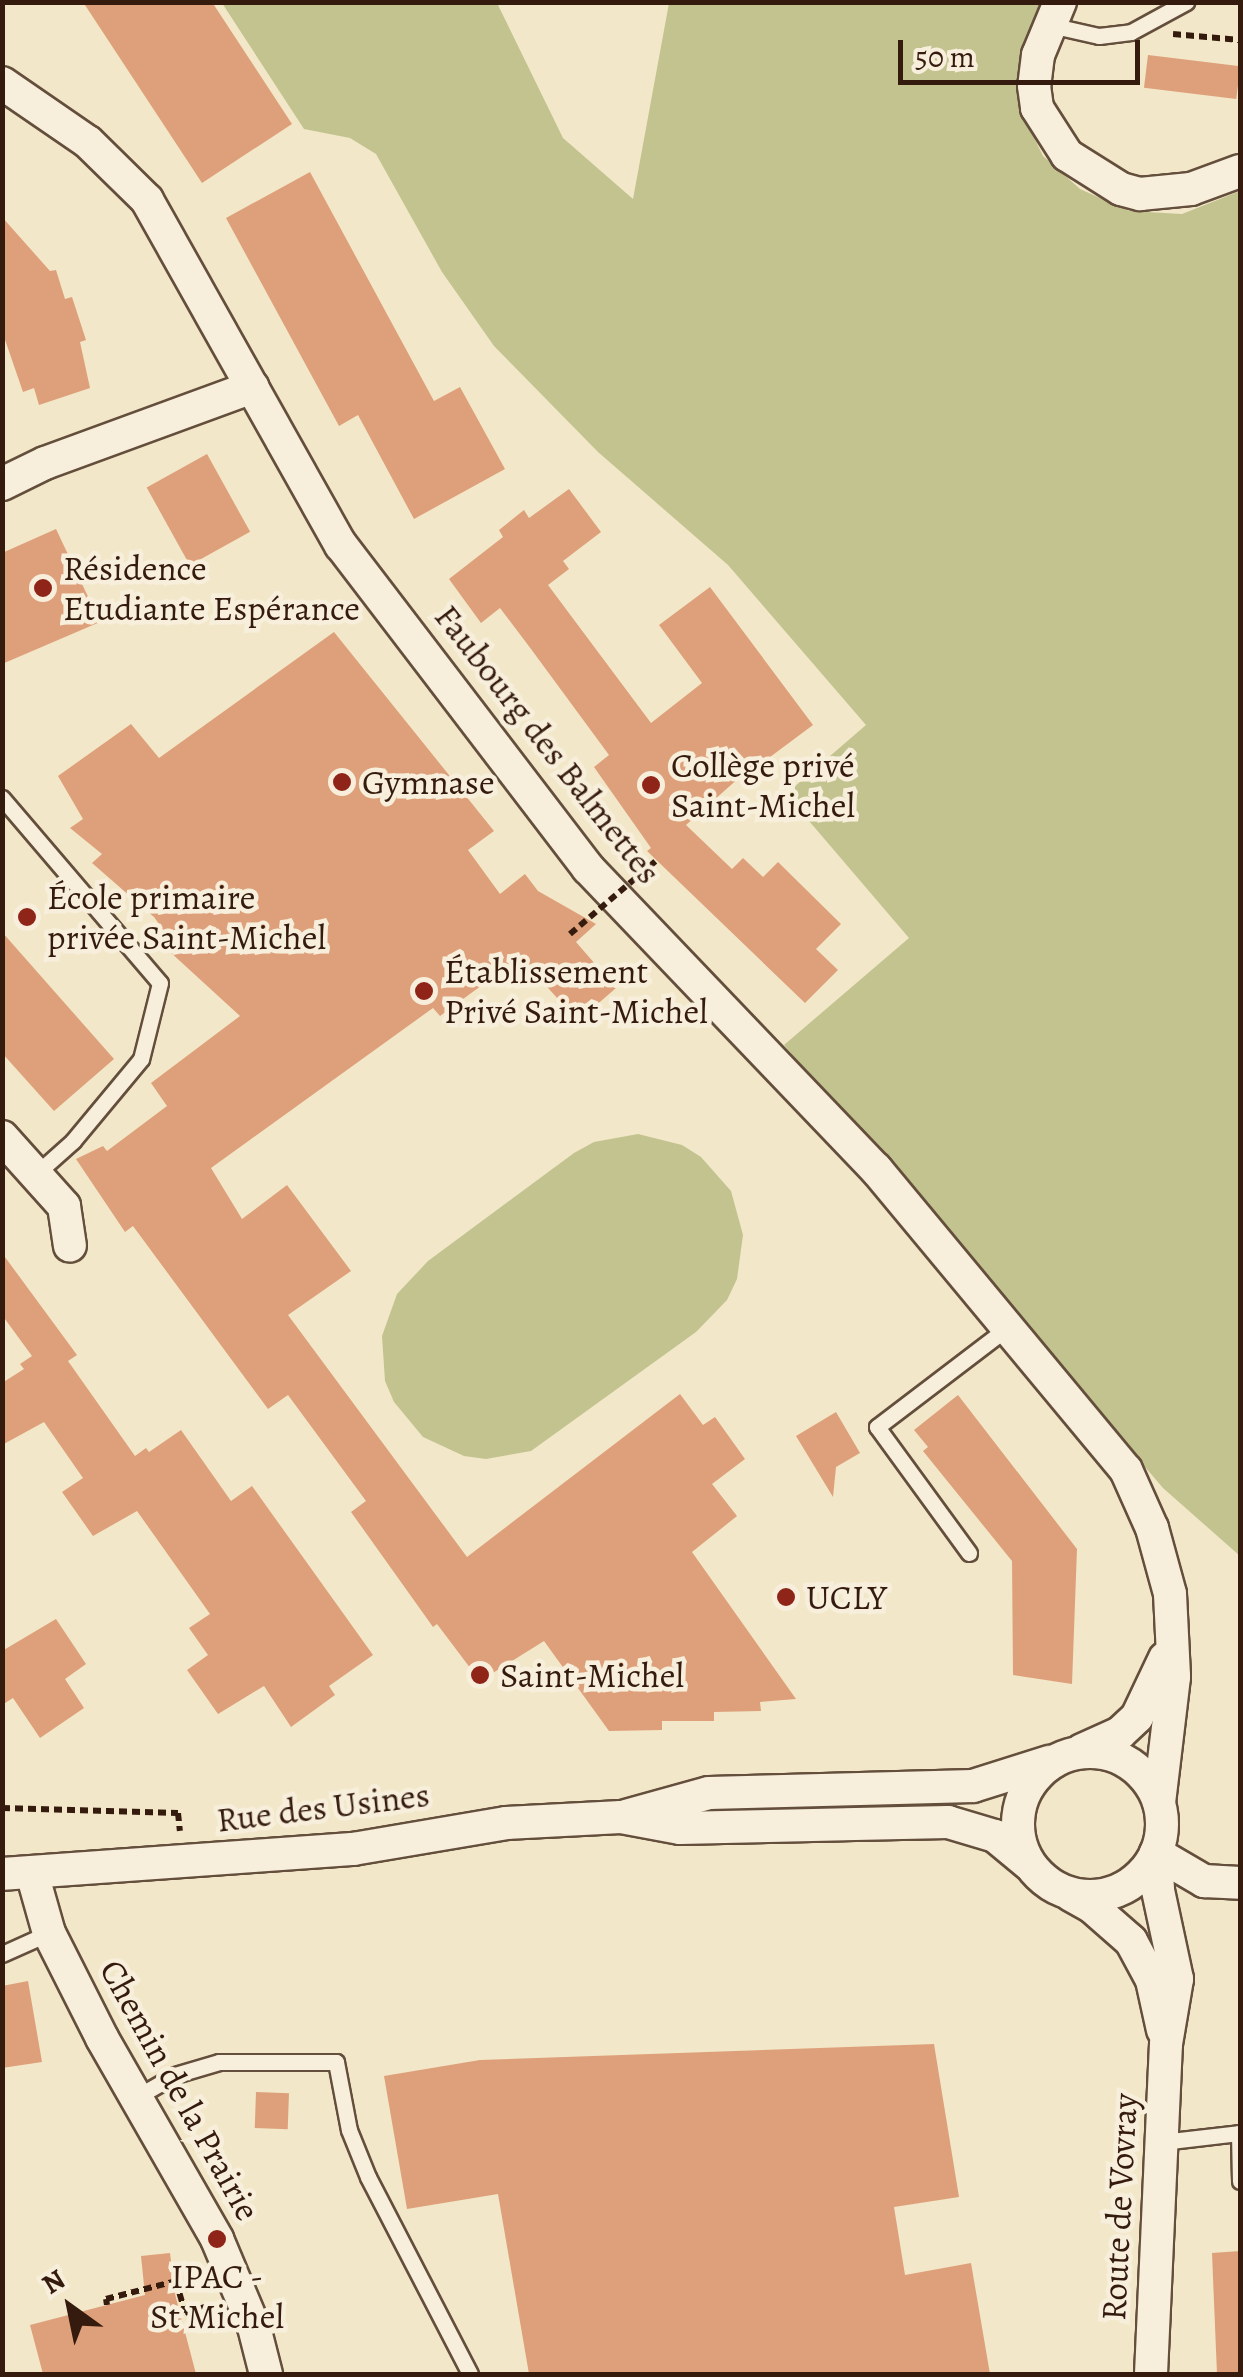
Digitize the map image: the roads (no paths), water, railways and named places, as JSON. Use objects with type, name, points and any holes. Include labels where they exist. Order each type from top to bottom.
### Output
[{"type":"street","points":[[1055,14],[1038,55],[1034,86],[1038,108],[1059,144],[1087,171],[1121,189],[1162,194],[1191,190],[1240,171]]},
{"type":"street","name":"Faubourg des Balmettes","points":[[2,82],[88,142],[130,179],[165,226],[341,545],[588,868],[876,1169],[1126,1470],[1162,1557],[1170,1594],[1174,1677],[1159,1802]]},
{"type":"street","points":[[2,484],[45,463],[92,450],[254,387]]},
{"type":"street","points":[[2,1136],[64,1206],[70,1246]]},
{"type":"street","name":"Faubourg des Balmettes","points":[[1066,1756],[1120,1733],[1136,1717],[1160,1675],[1170,1639]]},
{"type":"street","points":[[1066,1756],[1117,1756],[1143,1775],[1159,1802],[1162,1828],[1156,1853],[1134,1882],[1118,1891],[1082,1896],[1064,1892],[1030,1865],[1021,1845],[1021,1802],[1042,1769],[1066,1756]]},
{"type":"street","name":"Rue des Usines","points":[[621,1818],[679,1798],[710,1793],[973,1786],[1066,1756]]},
{"type":"street","name":"Rue des Usines","points":[[18,1873],[353,1850],[506,1823],[621,1818],[680,1828],[948,1822],[995,1836],[1030,1865]]},
{"type":"street","points":[[1156,1853],[1204,1881],[1240,1883]]},
{"type":"street","name":"Route de Vovray","points":[[1151,2374],[1166,2044],[1177,1980],[1158,1890],[1156,1853]]},
{"type":"street","name":"Chemin de la Prairie","points":[[18,1873],[135,2098],[217,2239],[254,2327],[266,2374]]},
{"type":"street","name":"Route de Vovray","points":[[1064,1892],[1099,1912],[1137,1951],[1152,1980],[1166,2044]]},
{"type":"lane","points":[[1055,14],[1099,36],[1131,32],[1186,2]]},
{"type":"lane","points":[[2,798],[160,983],[141,1059],[74,1141],[36,1174]]},
{"type":"lane","points":[[970,1553],[877,1428],[1007,1328]]},
{"type":"lane","points":[[2,1954],[49,1932]]},
{"type":"lane","points":[[135,2098],[176,2075],[219,2062],[336,2062],[349,2130],[368,2178],[470,2374]]},
{"type":"lane","points":[[1162,2142],[1240,2133],[1240,2181]]},
{"type":"place","name":"Résidence Etudiante Espérance","points":[[43,588]]},
{"type":"place","name":"Gymnase","points":[[342,782]]},
{"type":"place","name":"Collège privé Saint-Michel","points":[[651,785]]},
{"type":"place","name":"École primaire privée Saint-Michel","points":[[27,917]]},
{"type":"place","name":"Établissement Privé Saint-Michel","points":[[424,991]]},
{"type":"place","name":"UCLY","points":[[786,1597]]},
{"type":"place","name":"Saint-Michel","points":[[480,1675]]},
{"type":"place","name":"IPAC - St Michel","points":[[217,2239]]}]
